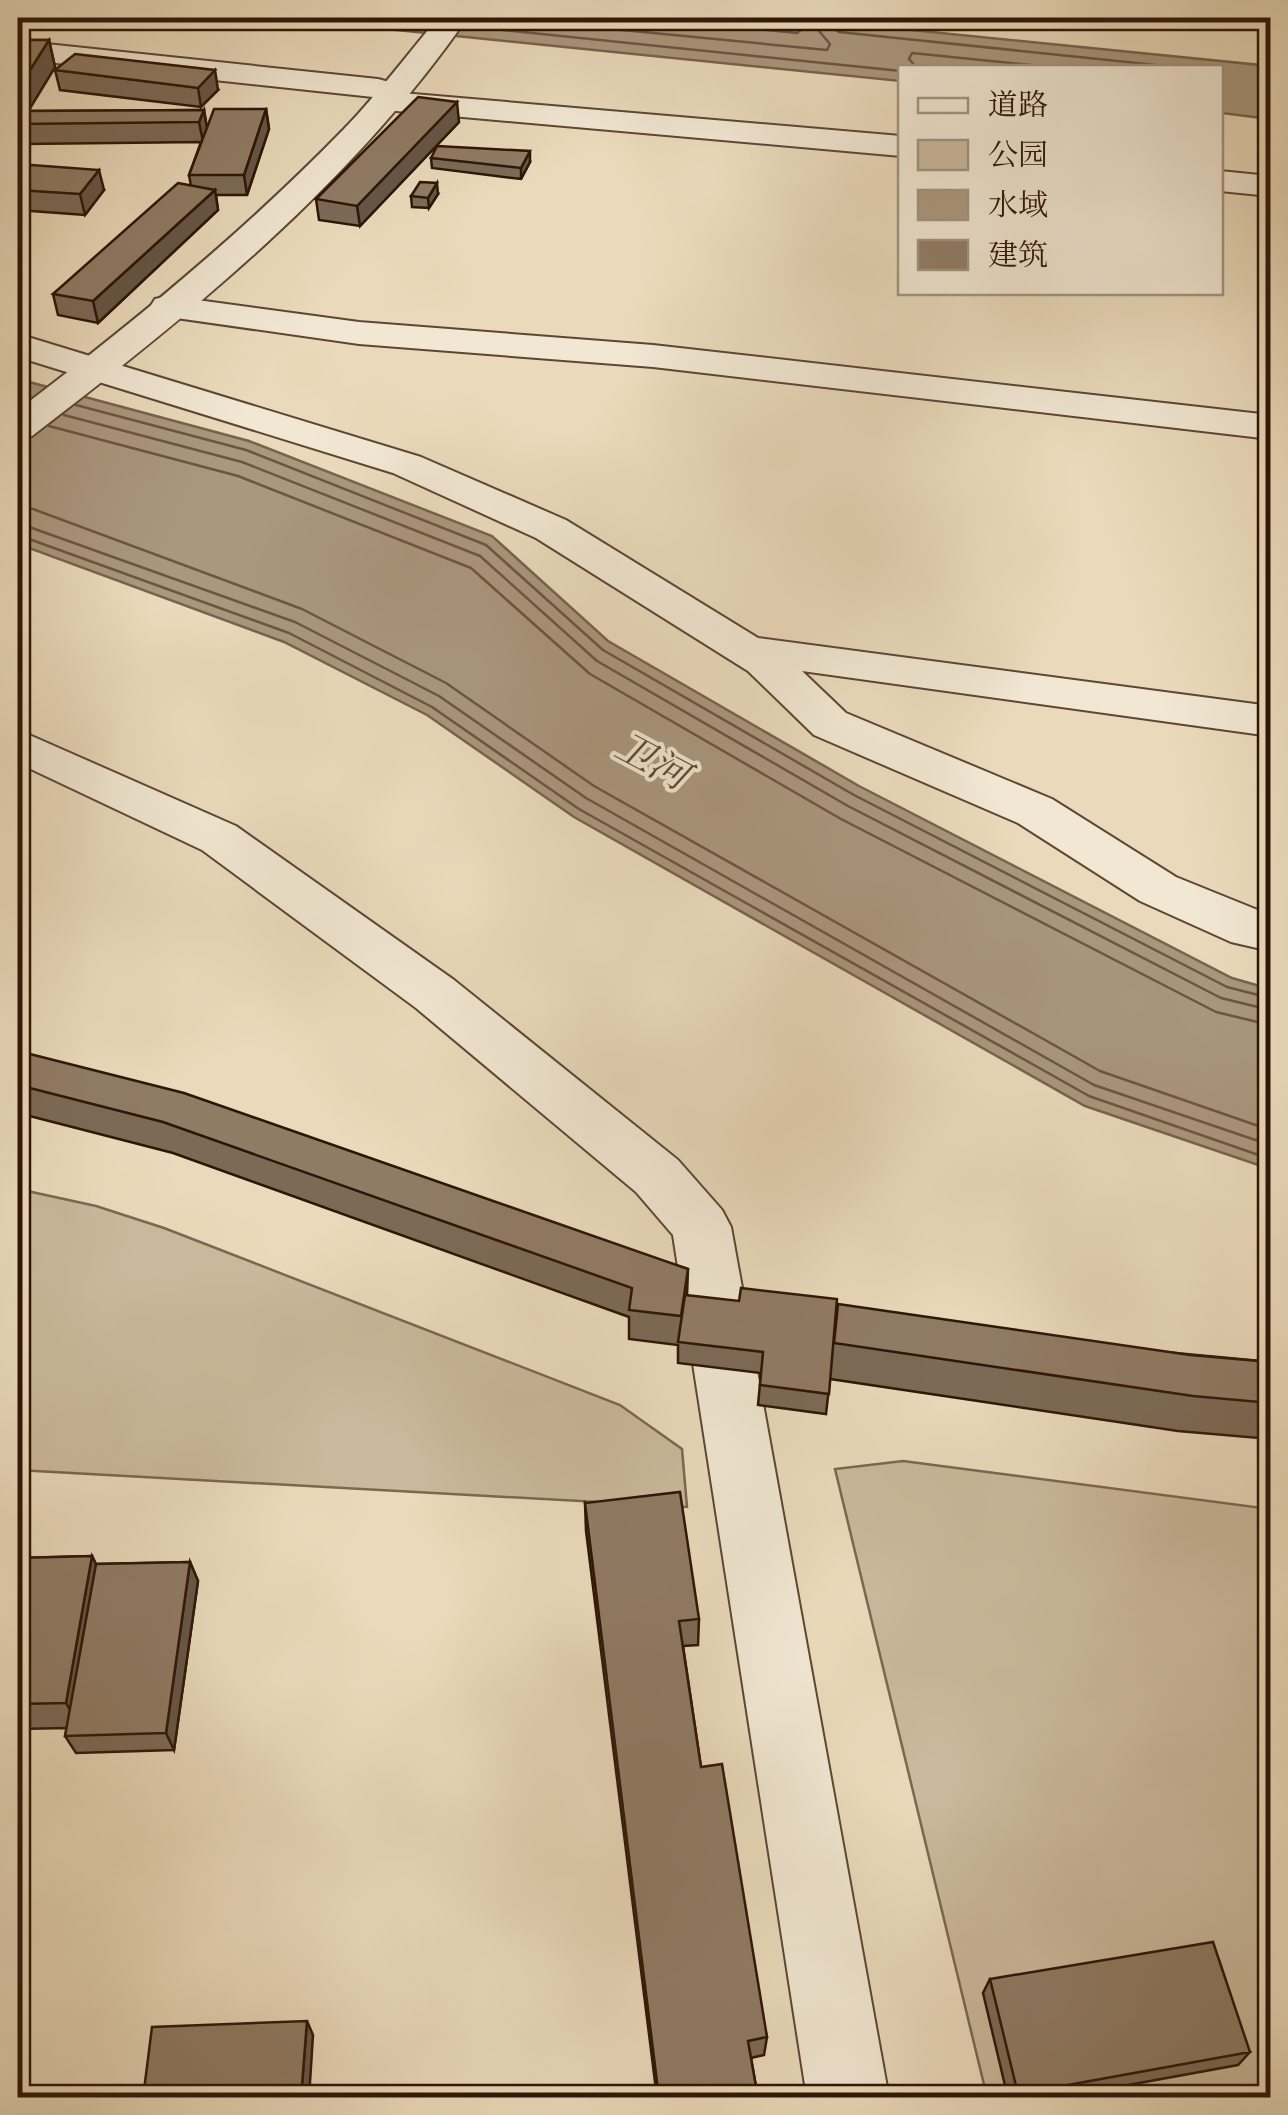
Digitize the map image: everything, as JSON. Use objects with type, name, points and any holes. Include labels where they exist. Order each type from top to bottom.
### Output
[{"type":"street","points":[[18,428],[90,373],[266,224],[382,94],[411,70],[453,18]]},
{"type":"street","points":[[18,50],[382,94],[898,146]]},
{"type":"street","points":[[1223,181],[1270,186]]},
{"type":"street","points":[[168,307],[359,333],[653,356],[1270,427]]},
{"type":"street","points":[[18,345],[90,373],[408,465],[551,528],[764,662],[830,724],[1035,812],[1158,890],[1249,929],[1270,933]]},
{"type":"street","points":[[745,650],[1270,721]]},
{"type":"street","points":[[18,745],[219,838],[435,994],[657,1176],[701,1227],[848,2098]]},
{"type":"green space","points":[[18,1189],[96,1206],[164,1228],[620,1405],[682,1449],[687,1507],[18,1470]]},
{"type":"green space","points":[[903,1461],[1270,1509],[1270,2097],[987,2097],[835,1469]]},
{"type":"water","points":[[278,18],[792,18],[1270,66],[1270,119],[1223,113],[1223,65],[898,65],[898,81]]},
{"type":"water","name":"卫河","points":[[18,379],[249,441],[492,536],[608,641],[859,786],[1232,978],[1270,989],[1270,1169],[1085,1106],[574,817],[427,715],[284,642],[18,544]]},
{"type":"building","points":[[18,40],[49,40],[18,89]]},
{"type":"building","points":[[75,54],[215,70],[198,88],[55,70]]},
{"type":"building","points":[[418,97],[457,102],[357,206],[316,199]]},
{"type":"building","points":[[214,109],[266,109],[244,175],[189,175]]},
{"type":"building","points":[[204,110],[199,122],[20,124],[25,111]]},
{"type":"building","points":[[437,146],[530,151],[521,168],[431,158]]},
{"type":"building","points":[[18,164],[99,170],[80,194],[18,190]]},
{"type":"building","points":[[420,182],[437,183],[428,198],[411,196]]},
{"type":"building","points":[[178,183],[215,190],[93,301],[53,294]]},
{"type":"building","points":[[18,1051],[184,1093],[688,1269],[681,1316],[629,1310],[632,1288],[163,1122],[18,1085]]},
{"type":"building","points":[[741,1288],[837,1299],[829,1394],[760,1385],[763,1352],[678,1342],[685,1295],[739,1301]]},
{"type":"building","points":[[838,1304],[1190,1355],[1270,1362],[1270,1403],[1193,1396],[834,1343]]},
{"type":"building","points":[[680,1492],[699,1619],[679,1621],[701,1767],[722,1764],[767,2037],[748,2041],[758,2098],[659,2098],[585,1503]]},
{"type":"building","points":[[92,1556],[66,1703],[18,1704],[18,1558]]},
{"type":"building","points":[[190,1562],[166,1733],[65,1736],[96,1564]]},
{"type":"building","points":[[1213,1942],[1250,2052],[1018,2094],[990,1979]]},
{"type":"building","points":[[307,2021],[301,2098],[143,2098],[152,2027]]}]
